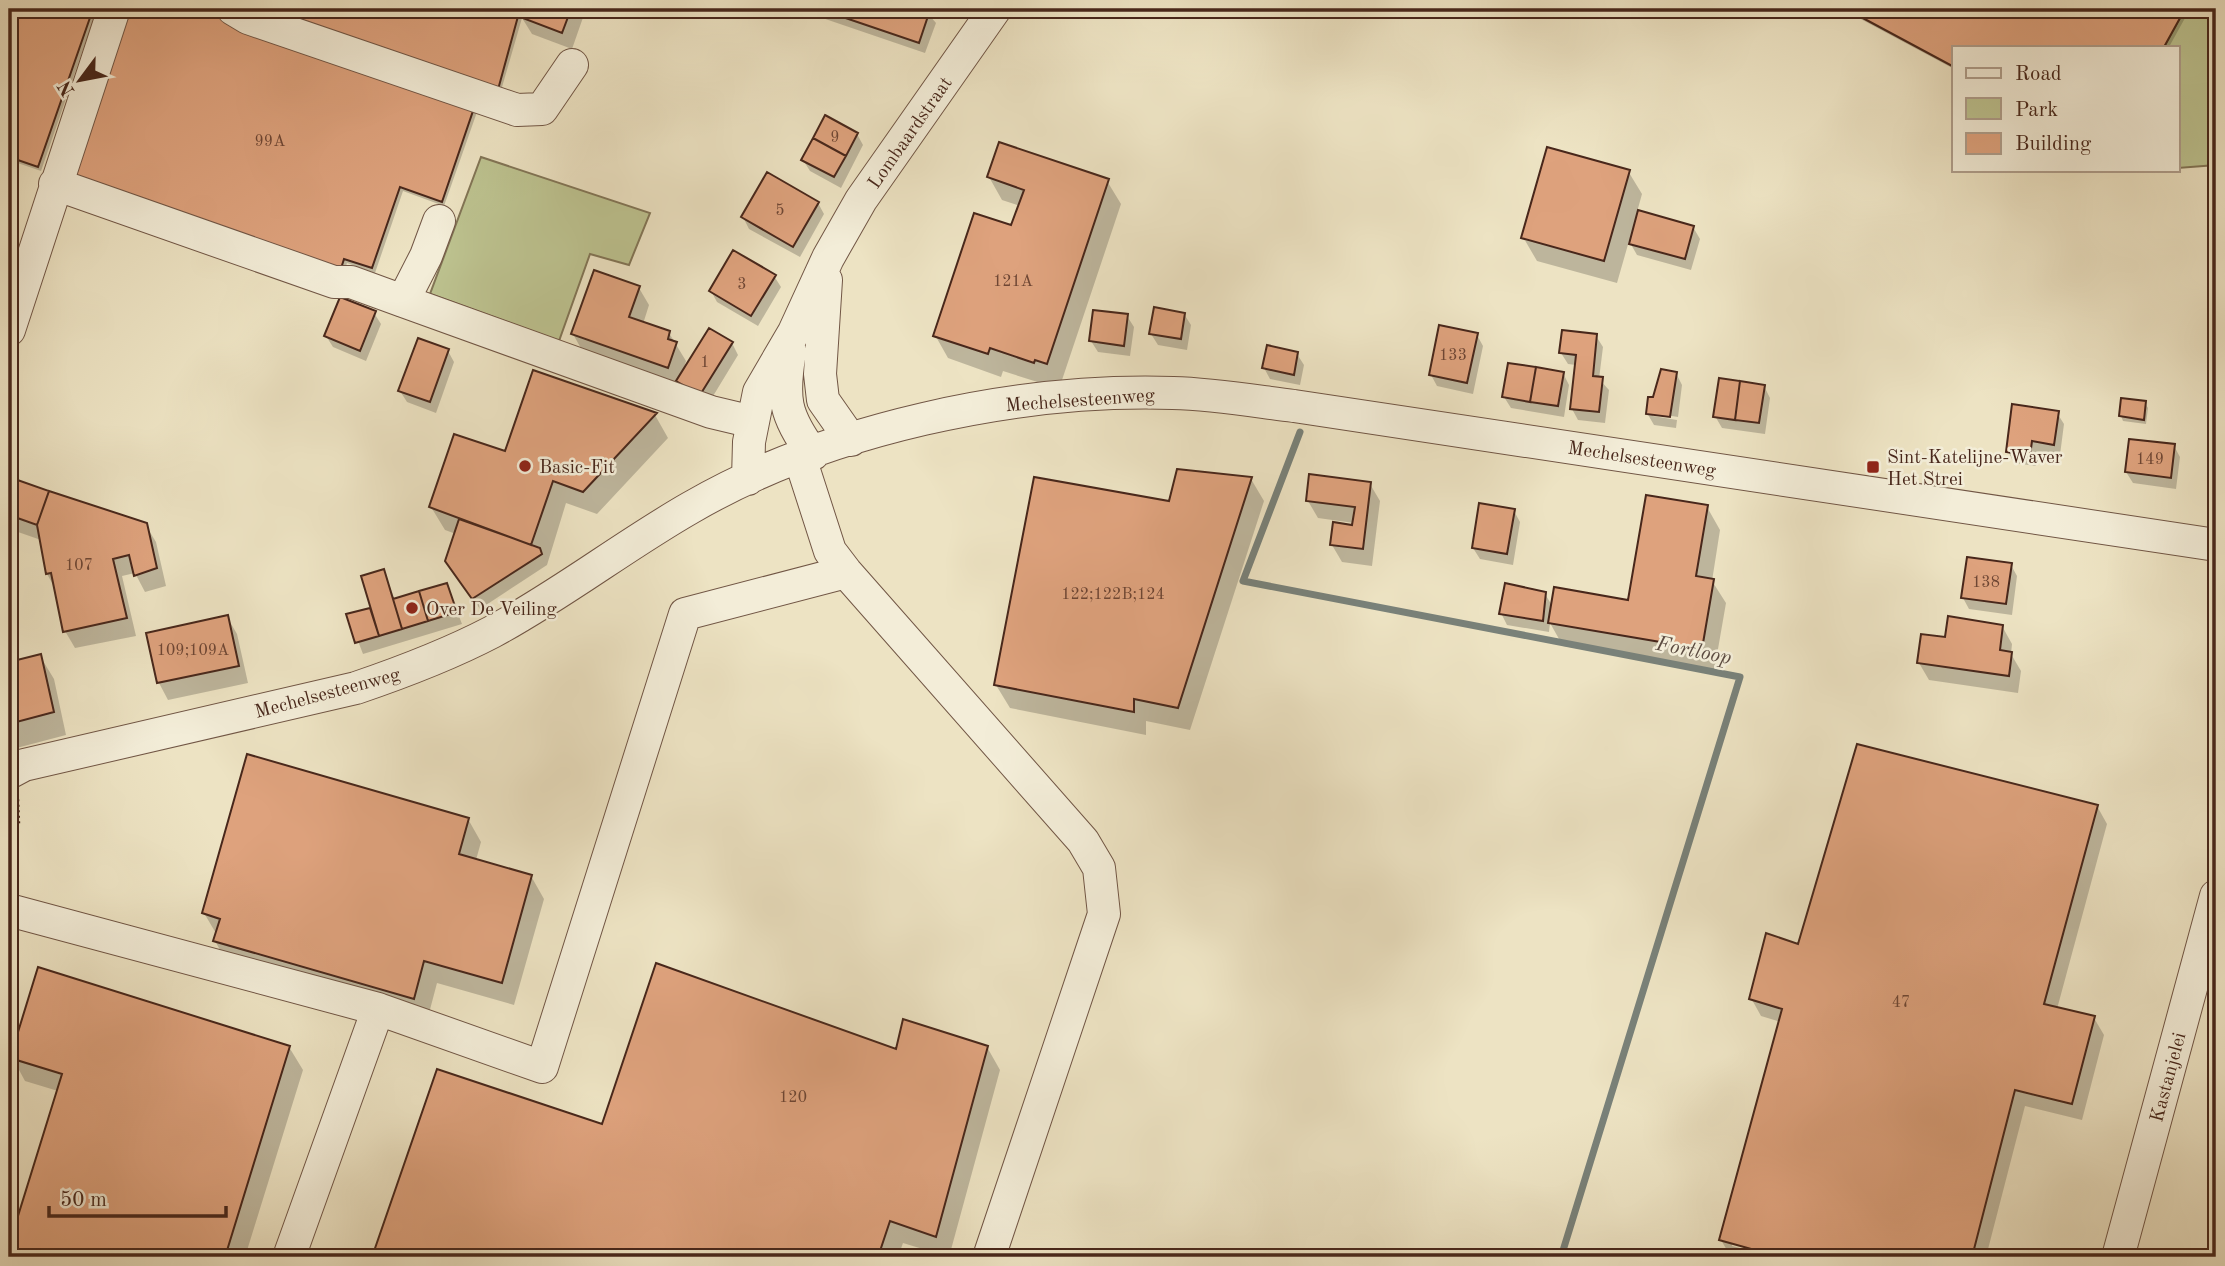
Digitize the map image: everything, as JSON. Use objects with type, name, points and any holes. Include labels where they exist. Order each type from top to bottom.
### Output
[{"type":"street","points":[[9,330],[114,9]]},
{"type":"street","points":[[233,9],[248,18],[517,110],[542,109],[572,65]]},
{"type":"street","name":"Lombaardstraat","points":[[748,479],[749,442],[760,392],[794,332],[828,258],[861,200],[995,9]]},
{"type":"street","points":[[55,184],[334,282],[351,282],[710,412],[753,422]]},
{"type":"street","points":[[404,301],[426,256],[439,221]]},
{"type":"street","name":"Lombaardstraat","points":[[828,258],[820,374],[823,400],[851,440]]},
{"type":"street","name":"Lombaardstraat","points":[[794,332],[784,386],[788,414],[806,456],[830,551],[1083,841],[1099,868],[1104,914],[989,1257]]},
{"type":"street","name":"Mechelsesteenweg","points":[[9,773],[24,765],[356,688],[403,672],[495,630],[691,507],[748,479],[851,440],[993,405],[1058,396],[1174,393],[1386,419],[2216,545]]},
{"type":"street","points":[[9,910],[378,1009],[542,1068],[685,614],[846,572]]},
{"type":"street","name":"Kastanjelei","points":[[2118,1257],[2216,896]]},
{"type":"street","points":[[289,1257],[378,1009]]},
{"type":"green space","points":[[2185,9],[2216,9],[2216,165],[2180,168],[2180,46],[2165,46]]},
{"type":"green space","points":[[481,157],[650,213],[629,265],[590,254],[559,341],[430,294]]},
{"type":"building","points":[[9,9],[93,9],[38,167],[9,157]]},
{"type":"building","points":[[123,9],[205,9],[475,105],[442,202],[400,187],[372,268],[344,259],[338,278],[64,176]]},
{"type":"building","points":[[251,9],[520,9],[496,97]]},
{"type":"building","points":[[523,9],[571,9],[562,33],[520,17]]},
{"type":"building","points":[[819,9],[928,9],[930,10],[919,43]]},
{"type":"building","points":[[1846,9],[2185,9],[2165,46],[1952,46],[1952,66]]},
{"type":"building","points":[[825,115],[858,133],[846,156],[813,138]]},
{"type":"building","points":[[813,138],[846,156],[834,177],[801,160]]},
{"type":"building","points":[[999,142],[1109,179],[1047,364],[1035,360],[1034,363],[990,348],[988,354],[933,336],[974,213],[1011,225],[1024,190],[987,177]]},
{"type":"building","points":[[1547,147],[1630,170],[1604,261],[1521,238]]},
{"type":"building","points":[[767,172],[819,202],[793,247],[741,217]]},
{"type":"building","points":[[1638,210],[1694,226],[1685,259],[1629,244]]},
{"type":"building","points":[[733,250],[776,275],[751,316],[709,291]]},
{"type":"building","points":[[594,270],[640,286],[629,317],[670,331],[668,339],[677,342],[668,368],[571,334]]},
{"type":"building","points":[[340,297],[376,311],[360,351],[324,336]]},
{"type":"building","points":[[1154,307],[1185,313],[1181,339],[1149,334]]},
{"type":"building","points":[[1093,310],[1128,314],[1124,346],[1089,341]]},
{"type":"building","points":[[1439,325],[1478,333],[1467,383],[1429,375]]},
{"type":"building","points":[[709,328],[733,342],[700,395],[676,381]]},
{"type":"building","points":[[1562,330],[1597,334],[1593,376],[1603,377],[1599,412],[1570,409],[1576,355],[1559,353]]},
{"type":"building","points":[[418,338],[449,349],[430,402],[398,391]]},
{"type":"building","points":[[1267,345],[1298,352],[1294,375],[1262,368]]},
{"type":"building","points":[[1508,363],[1536,367],[1530,402],[1502,397]]},
{"type":"building","points":[[1536,367],[1564,372],[1558,406],[1530,402]]},
{"type":"building","points":[[1661,369],[1677,372],[1670,417],[1646,414],[1648,397],[1653,397]]},
{"type":"building","name":"Basic-Fit","points":[[533,370],[657,413],[583,492],[553,481],[531,545],[429,507],[454,434],[505,451]]},
{"type":"building","points":[[1719,378],[1740,381],[1735,420],[1713,417]]},
{"type":"building","points":[[1740,381],[1765,385],[1759,423],[1735,420]]},
{"type":"building","points":[[2121,398],[2146,401],[2144,420],[2119,416]]},
{"type":"building","points":[[2012,404],[2059,411],[2054,445],[2032,441],[2030,456],[2006,452]]},
{"type":"building","points":[[2129,439],[2175,444],[2171,478],[2125,472]]},
{"type":"building","points":[[1177,469],[1252,477],[1178,708],[1134,699],[1134,712],[994,685],[1034,477],[1169,501]]},
{"type":"building","points":[[1309,474],[1371,482],[1363,549],[1330,545],[1333,522],[1352,525],[1355,507],[1306,501]]},
{"type":"building","points":[[9,477],[49,491],[37,525],[9,515]]},
{"type":"building","points":[[49,491],[147,523],[157,568],[134,576],[129,555],[113,559],[127,618],[63,632],[51,573],[46,574],[37,525]]},
{"type":"building","points":[[1646,495],[1708,505],[1696,576],[1714,579],[1702,649],[1548,623],[1554,587],[1628,600]]},
{"type":"building","points":[[1479,503],[1515,509],[1507,554],[1472,548]]},
{"type":"building","points":[[459,519],[540,548],[542,554],[472,599],[445,561]]},
{"type":"building","points":[[1967,557],[2012,563],[2006,604],[1961,598]]},
{"type":"building","points":[[384,569],[402,629],[379,636],[361,576]]},
{"type":"building","points":[[447,583],[457,612],[428,621],[419,591]]},
{"type":"building","points":[[1505,583],[1546,592],[1543,621],[1499,614]]},
{"type":"building","points":[[419,591],[428,621],[402,629],[393,599]]},
{"type":"building","points":[[370,608],[379,636],[355,643],[346,614]]},
{"type":"building","points":[[228,615],[239,666],[157,683],[146,633]]},
{"type":"building","points":[[1948,616],[2003,625],[2000,650],[2012,652],[2009,676],[1917,663],[1921,634],[1945,637]]},
{"type":"building","points":[[41,654],[54,712],[9,724],[9,662]]},
{"type":"building","points":[[1857,744],[2098,805],[2044,1004],[2095,1016],[2072,1104],[2015,1090],[1972,1257],[1780,1257],[1719,1240],[1782,1009],[1749,999],[1766,933],[1798,944]]},
{"type":"building","points":[[247,754],[469,818],[459,854],[532,875],[502,983],[424,961],[414,999],[213,941],[220,919],[202,913]]},
{"type":"building","points":[[656,963],[896,1049],[903,1019],[988,1046],[936,1237],[890,1221],[878,1257],[372,1257],[437,1069],[602,1124]]},
{"type":"building","points":[[38,967],[290,1046],[225,1257],[9,1257],[9,1245],[62,1074],[10,1058]]},
{"type":"waterway","name":"Fortloop","points":[[1300,432],[1243,581],[1740,677],[1561,1257]]},
{"type":"place","name":"Basic-Fit","points":[[525,466]]},
{"type":"place","name":"Sint-Katelijne-Waver Het Strei","points":[[1873,467]]},
{"type":"place","name":"Over De Veiling","points":[[412,608]]}]
